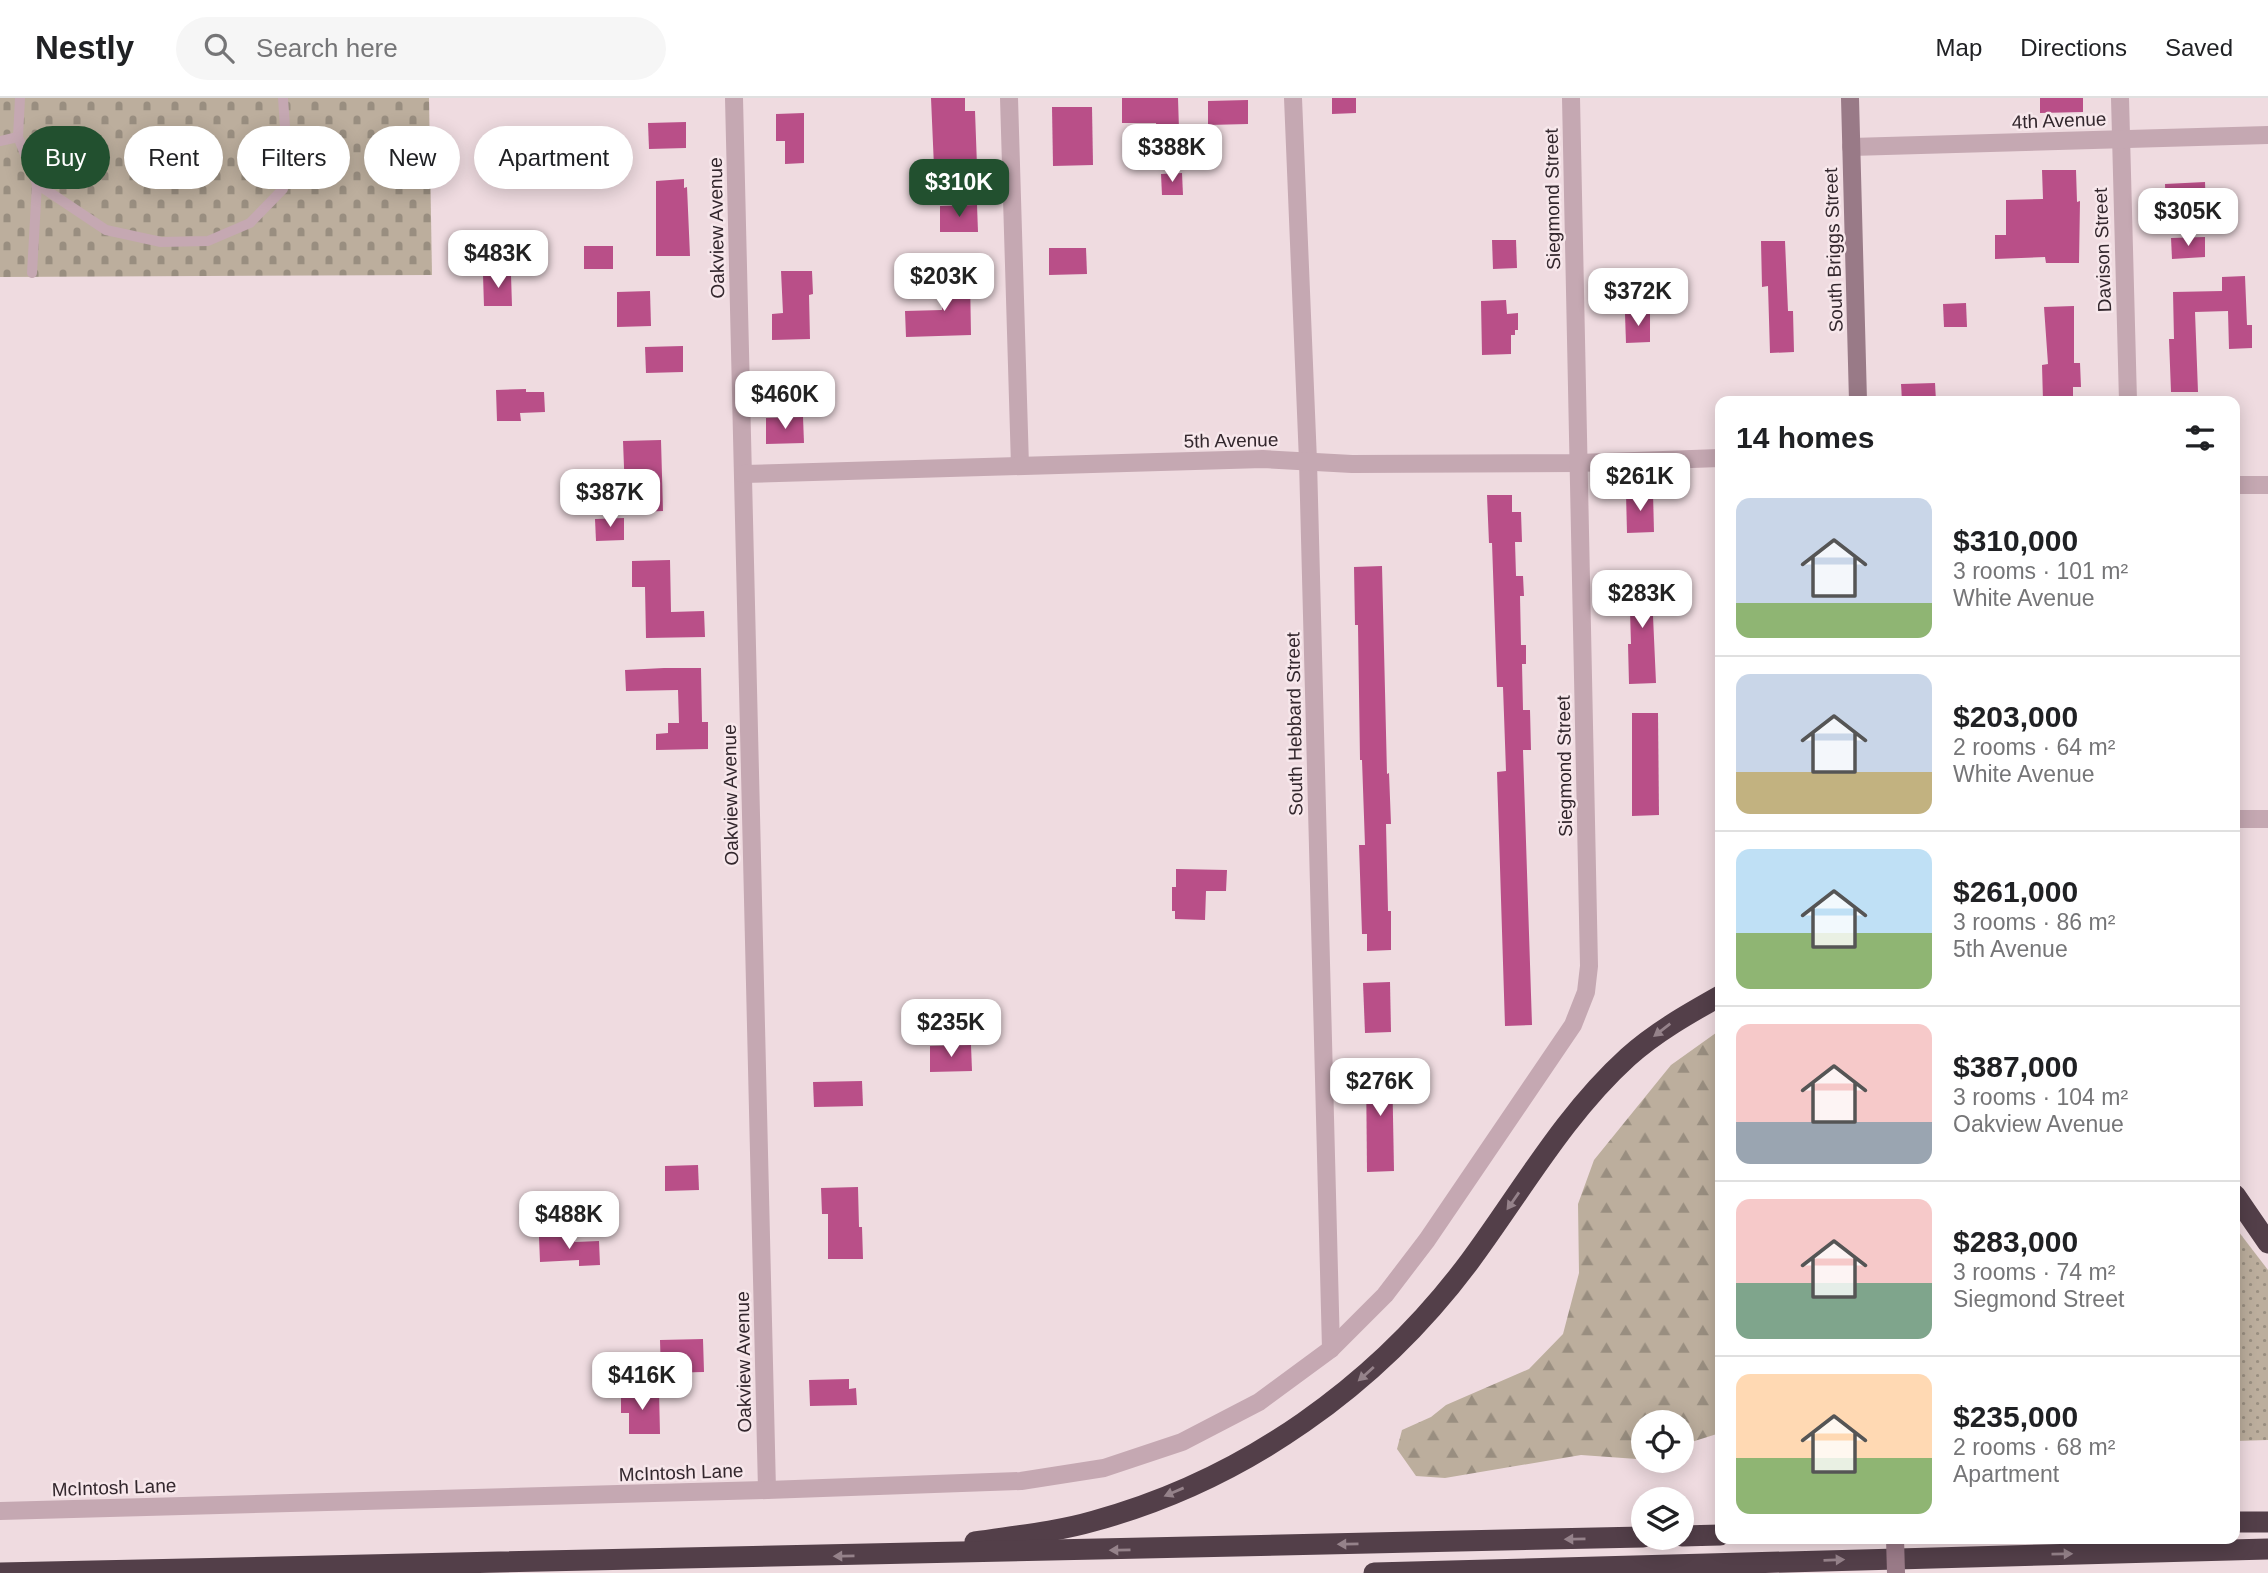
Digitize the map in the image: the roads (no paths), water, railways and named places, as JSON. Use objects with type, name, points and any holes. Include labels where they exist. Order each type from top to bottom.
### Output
[{"type":"highway","points":[[895,1555],[1093,1522],[1142,1506],[1225,1470],[1307,1423],[1367,1374],[1419,1322],[1469,1263],[1573,1114],[1628,1057],[1671,1023],[1715,999]]},
{"type":"highway","points":[[2240,1202],[2268,1243]]},
{"type":"highway","points":[[2240,1522],[2268,1522]]},
{"type":"highway","points":[[1694,1536],[1715,1535]]},
{"type":"highway","points":[[0,1573],[1631,1537]]},
{"type":"highway","points":[[1374,1573],[2268,1549]]},
{"type":"street","name":"Oakview Avenue","points":[[734,98],[768,1490]]},
{"type":"street","points":[[1009,98],[1020,466]]},
{"type":"street","name":"South Hebbard Street","points":[[1293,98],[1308,461],[1331,1349]]},
{"type":"street","name":"Siegmond Street","points":[[1331,1349],[1385,1296],[1427,1240],[1573,1025],[1586,992],[1589,966],[1571,98]]},
{"type":"street","name":"South Briggs Street","points":[[1850,98],[1858,396]]},
{"type":"street","name":"Davison Street","points":[[2120,98],[2128,396]]},
{"type":"street","name":"4th Avenue","points":[[1851,147],[2268,135]]},
{"type":"street","name":"5th Avenue","points":[[743,474],[1262,459],[1352,464],[1578,463],[1715,458]]},
{"type":"street","points":[[2240,485],[2268,485]]},
{"type":"street","points":[[2240,819],[2268,819]]},
{"type":"street","name":"McIntosh Lane","points":[[0,1511],[1021,1481],[1104,1468],[1182,1442],[1248,1408],[1331,1349]]},
{"type":"street","points":[[1895,1544],[1896,1573]]},
{"type":"lane","points":[[20,98],[18,137],[21,144]]},
{"type":"lane","points":[[44,189],[106,230],[161,242],[208,241],[250,223],[283,189],[287,156],[283,98]]},
{"type":"lane","points":[[0,141],[18,137]]},
{"type":"lane","points":[[32,273],[37,189]]}]
